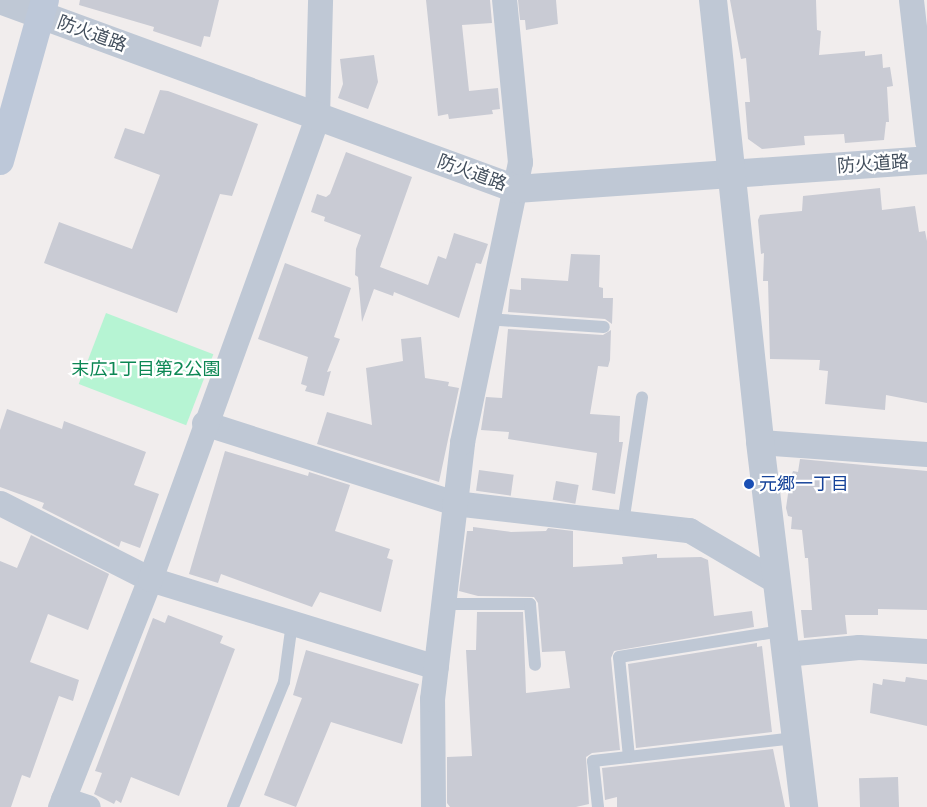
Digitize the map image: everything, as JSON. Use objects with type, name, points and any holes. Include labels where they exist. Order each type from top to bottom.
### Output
[{"type":"main road","points":[[0,161],[43,7]]},
{"type":"street","name":"防火道路","points":[[0,0],[43,7],[317,117],[516,189],[927,160]]},
{"type":"street","points":[[88,807],[62,803],[150,579],[204,423],[317,117],[320,0]]},
{"type":"street","points":[[433,807],[432,699],[462,442],[486,318],[516,189],[520,162],[504,0]]},
{"type":"street","points":[[713,0],[760,442],[804,807]]},
{"type":"street","points":[[911,0],[927,140]]},
{"type":"street","points":[[204,423],[454,503],[689,530],[776,581]]},
{"type":"street","points":[[760,442],[927,454]]},
{"type":"street","points":[[0,503],[150,579],[436,667]]},
{"type":"street","points":[[783,643],[927,651]]},
{"type":"lane","points":[[486,318],[604,327]]},
{"type":"lane","points":[[623,523],[642,397]]},
{"type":"lane","points":[[443,604],[530,604],[534,665]]},
{"type":"lane","points":[[233,807],[284,682],[292,623]]},
{"type":"lane","points":[[629,757],[619,657],[783,643]]},
{"type":"lane","points":[[598,807],[593,761],[795,738]]},
{"type":"green space","name":"末広1丁目第2公園","points":[[106,313],[213,354],[186,425],[79,384]]},
{"type":"building","points":[[80,0],[219,0],[210,37],[204,36],[201,47],[153,31],[154,27],[79,5]]},
{"type":"building","points":[[426,0],[490,0],[492,23],[462,25],[469,91],[498,88],[500,109],[492,110],[493,114],[449,119],[448,114],[438,116]]},
{"type":"building","points":[[518,0],[556,0],[558,24],[526,30],[525,20],[520,20]]},
{"type":"building","points":[[730,0],[816,0],[817,30],[821,31],[819,55],[865,51],[865,56],[882,54],[883,68],[890,67],[893,86],[887,87],[889,122],[886,122],[884,140],[845,143],[844,134],[804,136],[805,145],[762,149],[748,139],[745,102],[750,102],[746,58],[741,59]]},
{"type":"building","points":[[374,55],[378,82],[368,109],[338,98],[343,84],[340,59]]},
{"type":"building","points":[[160,90],[168,91],[258,124],[232,196],[220,194],[177,313],[44,263],[59,222],[132,249],[160,175],[114,158],[125,128],[144,134]]},
{"type":"building","points":[[346,152],[412,177],[380,267],[428,285],[438,256],[446,259],[454,233],[488,244],[481,264],[476,263],[459,318],[394,292],[393,296],[374,289],[362,322],[358,277],[355,275],[356,249],[361,235],[324,221],[325,217],[311,212],[317,194],[326,197],[330,194]]},
{"type":"building","points":[[880,188],[882,210],[915,206],[919,232],[925,231],[927,241],[927,403],[886,395],[885,410],[825,404],[828,371],[819,370],[820,360],[770,359],[768,281],[763,281],[764,253],[761,254],[758,220],[760,215],[802,211],[803,196]]},
{"type":"building","points":[[571,254],[600,255],[599,287],[603,288],[603,298],[613,298],[612,324],[605,319],[508,312],[510,289],[521,290],[521,278],[568,281]]},
{"type":"building","points":[[285,263],[351,288],[334,337],[340,339],[327,372],[331,371],[324,396],[305,391],[307,386],[301,384],[308,357],[258,339]]},
{"type":"building","points":[[508,329],[603,335],[611,330],[610,360],[608,367],[598,366],[590,414],[620,416],[619,442],[623,442],[615,494],[592,490],[597,453],[508,439],[509,432],[481,430],[486,397],[502,398]]},
{"type":"building","points":[[421,337],[425,378],[449,382],[448,386],[459,388],[439,482],[317,444],[327,412],[372,425],[366,368],[403,361],[401,339]]},
{"type":"building","points":[[7,409],[62,429],[64,421],[146,452],[134,485],[159,494],[140,548],[121,541],[119,547],[42,508],[44,503],[0,487],[0,430]]},
{"type":"building","points":[[225,451],[308,476],[309,472],[350,485],[335,531],[390,549],[387,558],[393,560],[381,612],[320,592],[312,607],[221,574],[218,583],[189,574]]},
{"type":"building","points":[[800,459],[927,471],[927,610],[878,609],[878,615],[845,615],[847,634],[804,638],[801,610],[812,610],[808,558],[805,558],[802,530],[791,529],[792,517],[788,516],[786,508],[790,480],[793,471],[798,472]]},
{"type":"building","points":[[479,470],[514,475],[511,496],[476,491]]},
{"type":"building","points":[[556,481],[579,485],[575,504],[553,500]]},
{"type":"building","points":[[473,527],[511,532],[546,531],[548,528],[573,531],[573,567],[623,564],[622,557],[657,554],[657,558],[701,557],[708,560],[714,616],[752,611],[754,627],[614,651],[611,658],[620,750],[592,753],[586,757],[589,804],[576,807],[450,807],[447,803],[447,757],[472,756],[466,650],[476,650],[477,612],[523,612],[526,693],[570,688],[565,651],[542,652],[538,603],[534,597],[478,596],[459,591],[467,531],[473,531]]},
{"type":"building","points":[[31,535],[109,574],[88,630],[48,614],[30,662],[79,680],[73,701],[59,696],[30,778],[22,775],[11,807],[0,807],[0,561],[17,568]]},
{"type":"building","points":[[168,615],[223,636],[220,643],[235,649],[179,796],[131,777],[121,803],[116,800],[114,804],[94,794],[102,773],[95,771],[153,618],[165,623]]},
{"type":"building","points":[[757,643],[757,647],[762,646],[772,732],[636,748],[628,664]]},
{"type":"building","points":[[306,650],[419,684],[402,744],[331,722],[296,807],[264,795],[302,698],[293,695]]},
{"type":"building","points":[[906,677],[927,680],[927,726],[870,713],[873,683],[882,685],[883,679],[905,682]]},
{"type":"building","points":[[773,749],[785,807],[617,807],[617,797],[605,800],[602,768]]},
{"type":"building","points":[[898,777],[899,807],[860,807],[859,778]]},
{"type":"place","name":"元郷一丁目","points":[[749,484]]}]
